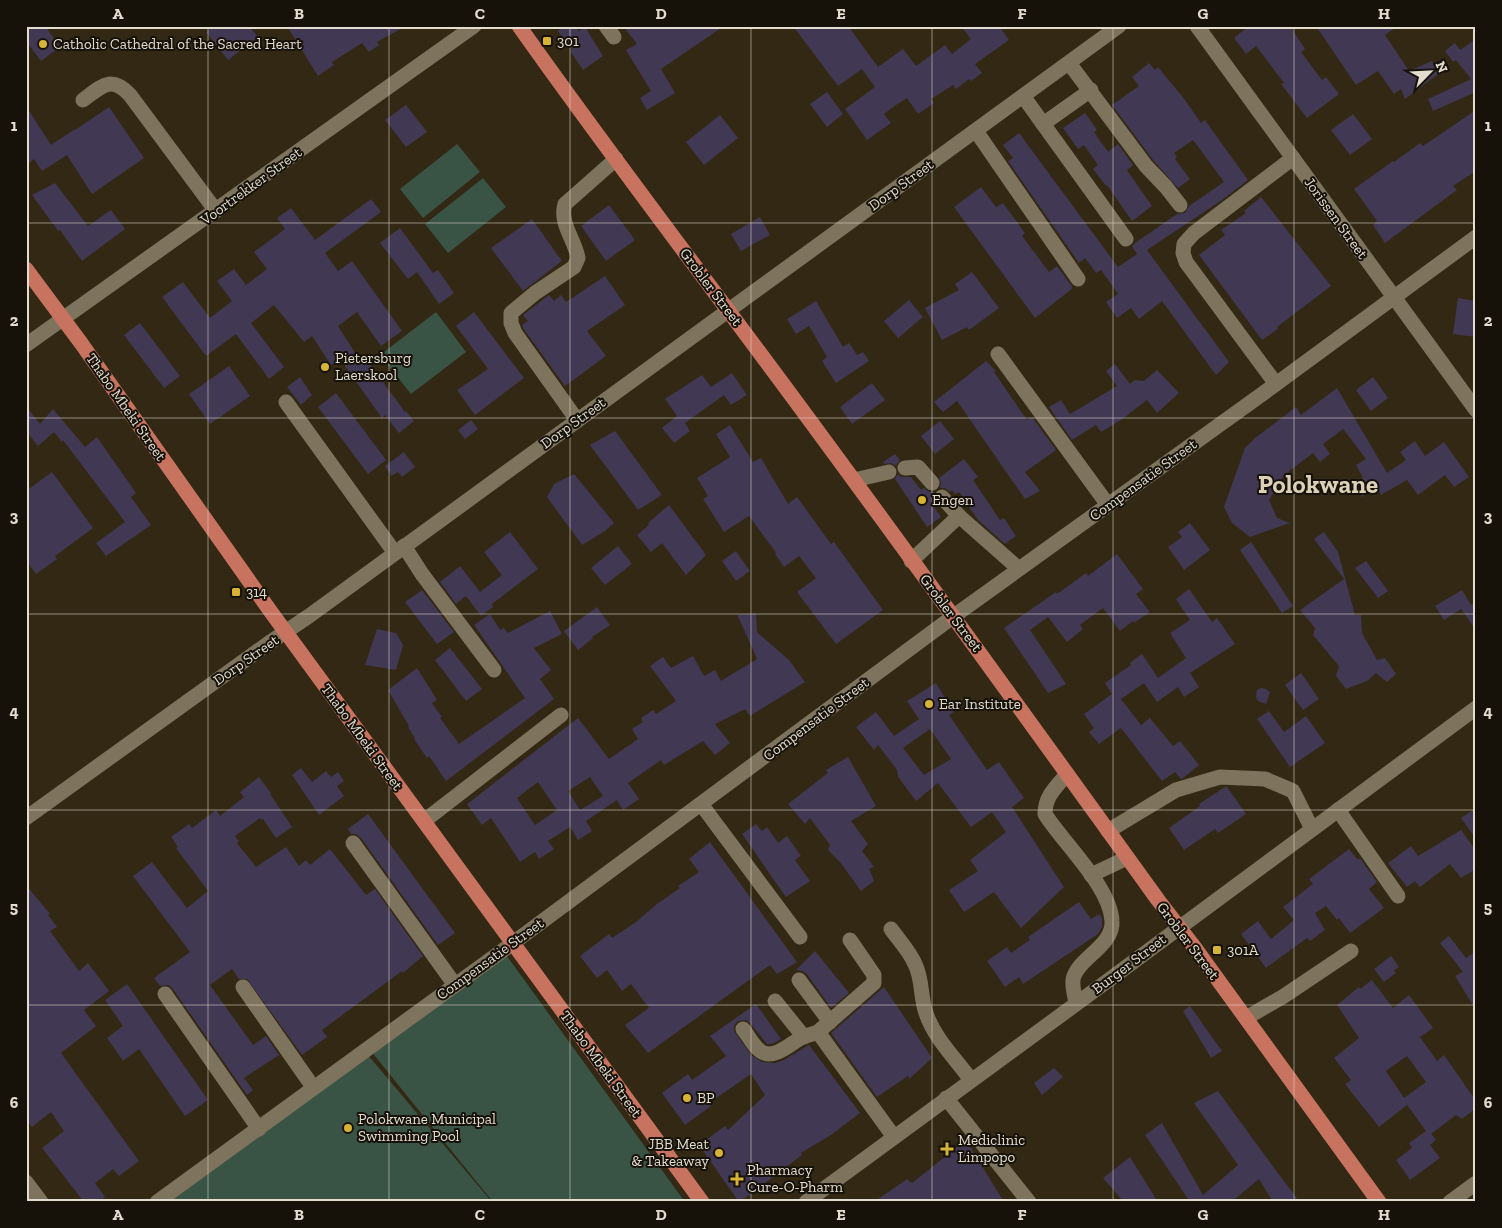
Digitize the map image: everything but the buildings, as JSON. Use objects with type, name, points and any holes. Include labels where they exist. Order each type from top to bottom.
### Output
[{"type":"main road","name":"Grobler Street","points":[[519,26],[954,616],[1127,858],[1380,1202]]},
{"type":"main road","name":"Thabo Mbeki Street","points":[[26,269],[63,318],[286,632],[702,1202]]},
{"type":"street","name":"Voortrekker Street","points":[[26,345],[474,26]]},
{"type":"street","name":"Dorp Street","points":[[26,818],[286,632],[1120,26]]},
{"type":"street","name":"Jorissen Street","points":[[1197,26],[1476,410]]},
{"type":"street","points":[[1069,63],[1146,166],[1180,205]]},
{"type":"street","points":[[83,100],[110,83],[124,88],[216,211]]},
{"type":"street","points":[[1043,124],[1091,90]]},
{"type":"street","points":[[1023,96],[1126,240]]},
{"type":"street","points":[[976,131],[1078,279]]},
{"type":"street","points":[[1276,384],[1186,262],[1183,253],[1184,244],[1194,233],[1293,158]]},
{"type":"street","points":[[577,420],[516,333],[511,323],[511,313],[522,302],[574,267],[578,258],[565,223],[563,211],[565,204],[616,159]]},
{"type":"street","name":"Compensatie Street","points":[[157,1202],[513,943],[1019,568],[1276,384],[1476,237]]},
{"type":"street","points":[[998,354],[1108,504]]},
{"type":"street","points":[[286,402],[399,549],[422,574],[494,670]]},
{"type":"street","points":[[905,468],[918,467],[932,483]]},
{"type":"street","points":[[854,480],[889,472]]},
{"type":"street","points":[[942,497],[959,516],[1019,568]]},
{"type":"street","points":[[912,560],[959,516]]},
{"type":"street","name":"Burger Street","points":[[806,1202],[1476,708]]},
{"type":"street","points":[[424,820],[561,715]]},
{"type":"street","points":[[1068,774],[1049,795],[1045,806],[1045,814],[1091,874],[1105,899],[1112,922],[1110,932],[1103,942],[1074,975],[1072,982],[1076,1003]]},
{"type":"street","points":[[1108,831],[1176,790],[1220,777],[1265,779],[1293,791],[1312,830]]},
{"type":"street","points":[[701,804],[800,937]]},
{"type":"street","points":[[1338,810],[1398,896]]},
{"type":"street","points":[[353,843],[455,985]]},
{"type":"street","points":[[1091,874],[1127,858]]},
{"type":"street","points":[[891,929],[915,964],[922,991],[923,1005],[930,1022],[940,1039],[971,1080]]},
{"type":"street","points":[[743,1029],[757,1047],[767,1054],[780,1051],[830,1022],[874,983],[874,975],[850,940]]},
{"type":"street","points":[[1246,1018],[1284,996],[1351,951]]},
{"type":"street","points":[[799,980],[830,1022]]},
{"type":"street","points":[[243,987],[313,1087]]},
{"type":"street","points":[[165,994],[259,1129]]},
{"type":"street","points":[[775,1001],[811,1034],[894,1137]]},
{"type":"street","points":[[946,1098],[1029,1202]]},
{"type":"street","points":[[26,1182],[41,1202]]},
{"type":"street","points":[[1457,1200],[1476,1183]]},
{"type":"green space","points":[[457,144],[480,172],[423,218],[400,189]]},
{"type":"green space","points":[[483,178],[506,207],[448,253],[425,224]]},
{"type":"green space","points":[[436,312],[466,352],[411,394],[380,355]]},
{"type":"green space","points":[[504,952],[685,1202],[493,1202],[370,1050]]},
{"type":"green space","name":"Polokwane Municipal Swimming Pool","points":[[367,1054],[492,1202],[167,1202]]},
{"type":"place","name":"301","points":[[547,41]]},
{"type":"place","name":"Catholic Cathedral of the Sacred Heart","points":[[43,44]]},
{"type":"place","name":"Pietersburg Laerskool","points":[[325,367]]},
{"type":"place","name":"Engen","points":[[922,500]]},
{"type":"place","name":"314","points":[[236,592]]},
{"type":"place","name":"Ear Institute","points":[[929,704]]},
{"type":"place","name":"301A","points":[[1217,950]]},
{"type":"place","name":"BP","points":[[687,1098]]},
{"type":"place","name":"Polokwane Municipal Swimming Pool","points":[[348,1128]]},
{"type":"place","name":"Mediclinic Limpopo","points":[[947,1149]]},
{"type":"place","name":"JBB Meat & Takeaway","points":[[719,1153]]},
{"type":"place","name":"Pharmacy Cure-O-Pharm","points":[[737,1179]]},
{"type":"district","name":"Polokwane","points":[[1318,484]]}]
